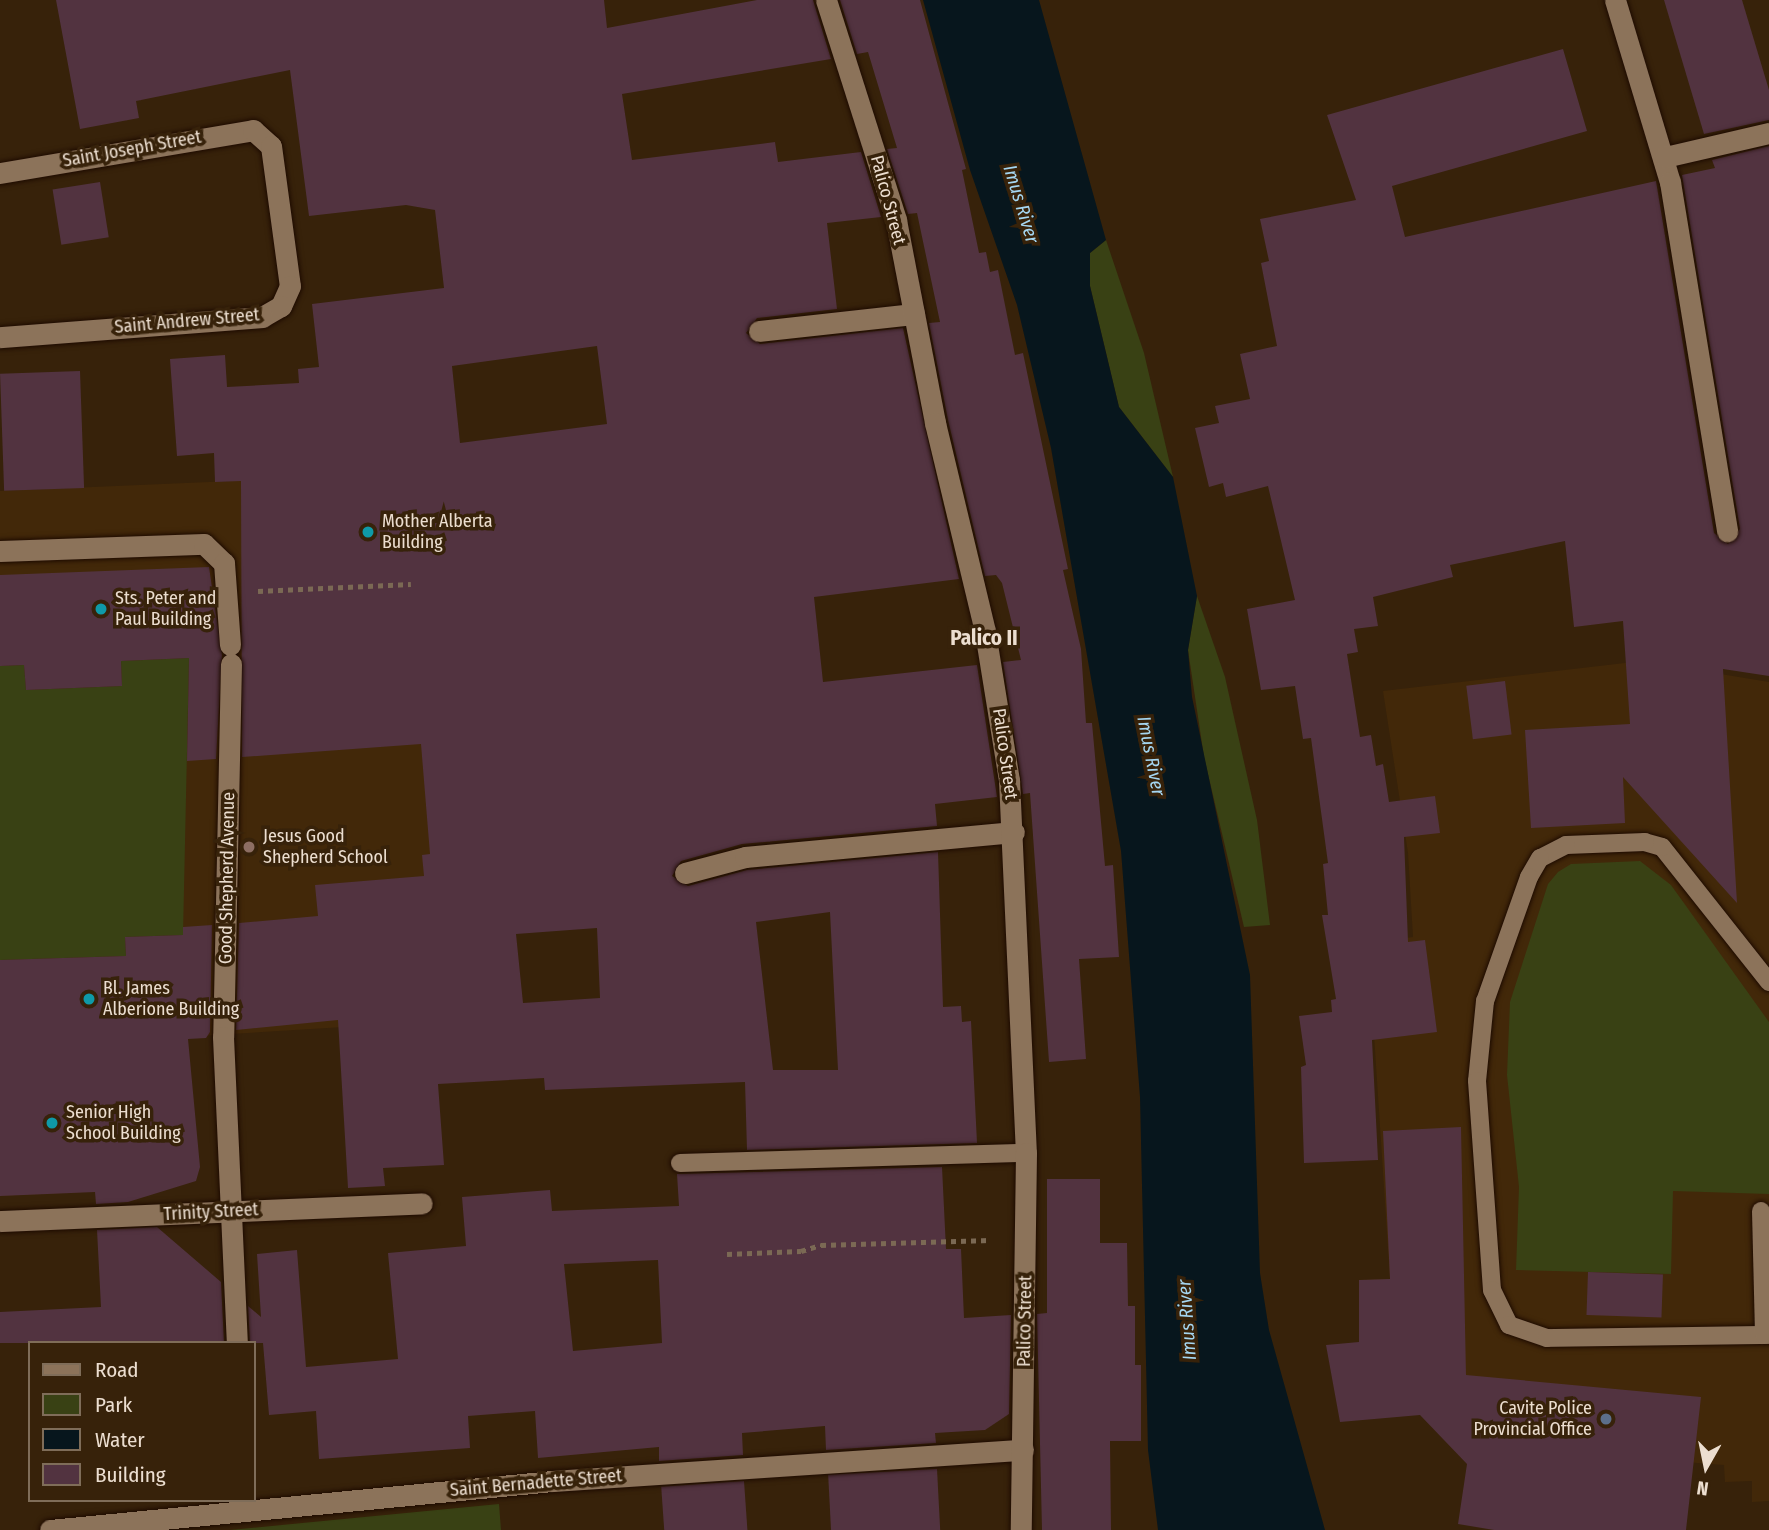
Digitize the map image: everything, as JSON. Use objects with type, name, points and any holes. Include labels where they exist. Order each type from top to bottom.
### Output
[{"type":"street","name":"Palico Street","points":[[826,0],[896,220],[914,314],[985,632],[1014,832],[1026,1153],[1021,1530]]},
{"type":"street","points":[[1615,0],[1665,157],[1727,531]]},
{"type":"street","name":"Saint Joseph Street","points":[[0,173],[240,130],[264,136]]},
{"type":"street","points":[[1665,157],[1769,133]]},
{"type":"street","name":"Saint Andrew Street","points":[[0,337],[262,317],[281,306],[290,286],[273,157],[264,136]]},
{"type":"street","points":[[759,331],[914,314]]},
{"type":"street","name":"Good Shepherd Avenue","points":[[0,551],[204,544],[224,563],[231,654],[223,1037],[228,1211],[237,1341]]},
{"type":"street","points":[[685,873],[746,857],[1014,832]]},
{"type":"street","name":"Trinity Street","points":[[0,1221],[422,1203]]},
{"type":"street","name":"Saint Bernadette Street","points":[[50,1530],[250,1506],[579,1479],[1023,1450]]},
{"type":"lane","points":[[1761,1211],[1767,1335],[1547,1338],[1509,1325],[1492,1290],[1477,1081],[1485,1001],[1529,877],[1541,858],[1566,845],[1645,842],[1662,847],[1769,982]]},
{"type":"lane","points":[[680,1163],[1026,1153]]},
{"type":"path","points":[[228,593],[411,583]]},
{"type":"path","points":[[727,1254],[801,1251],[821,1245],[1001,1240]]},
{"type":"shaded area","name":"Jesus Good Shepherd School","points":[[463,471],[511,977],[520,976],[524,1016],[101,1042],[106,1191],[0,1196],[0,491]]},
{"type":"shaded area","points":[[1642,661],[1769,682],[1769,1501],[1752,1502],[1752,1481],[1725,1482],[1724,1465],[1580,1454],[1359,1319],[1359,1280],[1390,1279],[1368,943],[1413,937],[1408,853],[1383,691]]},
{"type":"green space","points":[[1106,240],[1144,353],[1173,477],[1119,407],[1090,286],[1090,253]]},
{"type":"green space","points":[[1197,596],[1225,677],[1257,820],[1270,925],[1244,927],[1204,757],[1188,650]]},
{"type":"green space","points":[[189,658],[183,935],[125,937],[126,956],[0,960],[0,666],[24,665],[26,690],[122,686],[121,661]]},
{"type":"green space","points":[[1640,861],[1671,885],[1769,1022],[1769,1194],[1673,1191],[1671,1274],[1516,1270],[1519,1187],[1507,1075],[1510,1002],[1548,884],[1558,872],[1571,864]]},
{"type":"green space","points":[[499,1504],[501,1530],[230,1530]]},
{"type":"water","name":"Imus River","points":[[923,0],[1039,0],[1106,240],[1090,253],[1090,286],[1119,407],[1173,477],[1197,596],[1188,650],[1192,697],[1250,975],[1260,1273],[1269,1330],[1325,1530],[1158,1530],[1148,1450],[1140,1097],[1121,851],[1051,448],[1017,305],[970,170]]},
{"type":"building","points":[[56,0],[604,0],[607,28],[757,0],[813,0],[831,59],[622,94],[632,160],[775,142],[778,162],[861,152],[881,217],[827,223],[837,309],[757,318],[746,333],[760,344],[903,328],[959,579],[814,597],[823,682],[977,665],[997,797],[935,804],[937,826],[742,844],[681,861],[672,876],[688,886],[747,870],[938,852],[943,1007],[961,1006],[962,1022],[971,1021],[977,1143],[747,1150],[745,1082],[545,1090],[544,1078],[438,1084],[444,1165],[383,1168],[385,1186],[348,1188],[338,1020],[236,1030],[239,923],[318,916],[315,885],[424,876],[422,855],[430,854],[421,744],[242,757],[241,481],[215,482],[214,453],[177,456],[170,359],[225,355],[227,387],[299,383],[298,369],[319,367],[312,304],[444,288],[435,210],[406,205],[309,216],[290,70],[136,101],[139,118],[80,129]],"holes":[[[597,346],[607,424],[460,443],[452,366]],[[830,912],[838,1070],[773,1070],[756,922]],[[597,928],[600,998],[523,1003],[516,934]]]},
{"type":"building","points":[[840,0],[920,0],[966,169],[962,170],[979,253],[986,252],[990,272],[998,270],[1015,355],[1023,353],[1068,569],[1063,570],[1081,649],[1086,723],[1092,723],[1105,866],[1113,865],[1119,957],[1079,959],[1086,1059],[1049,1062],[1030,793],[1023,794],[1003,662],[1021,660],[1002,583],[996,575],[985,576],[948,420],[929,323],[940,322],[917,213],[908,214],[887,149],[897,148],[868,52],[857,54]]},
{"type":"building","points":[[1664,0],[1742,0],[1769,90],[1769,120],[1704,134]]},
{"type":"building","points":[[1563,49],[1587,131],[1392,186],[1405,237],[1656,181],[1714,533],[1728,544],[1740,529],[1682,175],[1715,168],[1712,160],[1769,146],[1769,676],[1723,669],[1737,903],[1623,777],[1625,823],[1531,828],[1525,730],[1630,724],[1623,621],[1574,627],[1565,541],[1450,565],[1453,577],[1373,597],[1378,626],[1354,629],[1358,652],[1347,654],[1360,737],[1371,735],[1376,766],[1383,764],[1389,802],[1435,796],[1440,833],[1404,837],[1408,942],[1425,940],[1437,1032],[1372,1040],[1378,1160],[1304,1163],[1301,1067],[1306,1065],[1299,1016],[1332,1012],[1331,1000],[1336,999],[1322,915],[1328,915],[1323,864],[1328,863],[1311,738],[1303,739],[1295,686],[1261,690],[1247,609],[1295,600],[1268,486],[1226,497],[1223,483],[1209,487],[1195,428],[1219,423],[1215,406],[1250,399],[1240,354],[1277,346],[1261,263],[1269,261],[1260,219],[1356,200],[1327,115]]},
{"type":"building","points":[[100,182],[109,237],[61,245],[53,190]]},
{"type":"building","points":[[80,371],[84,488],[4,491],[0,374]]},
{"type":"building","name":"Sts. Peter and Paul Building","points":[[209,567],[222,655],[216,759],[187,761],[189,658],[121,661],[122,686],[26,690],[24,665],[0,666],[0,575]]},
{"type":"building","points":[[1505,681],[1512,735],[1473,739],[1466,686]]},
{"type":"building","points":[[212,925],[210,1032],[206,1038],[188,1039],[200,1167],[196,1181],[128,1202],[96,1204],[95,1192],[0,1196],[0,960],[126,956],[125,937],[183,935],[183,927]]},
{"type":"building","points":[[1461,1127],[1466,1375],[1701,1397],[1686,1530],[1494,1530],[1458,1524],[1467,1464],[1420,1415],[1340,1422],[1326,1345],[1359,1342],[1359,1280],[1390,1279],[1383,1131]]},
{"type":"building","points":[[942,1167],[946,1249],[961,1249],[964,1318],[1011,1315],[1009,1414],[985,1430],[935,1433],[936,1443],[826,1450],[825,1426],[742,1433],[743,1455],[659,1461],[659,1447],[538,1458],[535,1411],[468,1416],[470,1448],[319,1459],[316,1411],[269,1415],[263,1343],[250,1341],[248,1306],[261,1317],[257,1254],[297,1250],[306,1367],[398,1359],[388,1253],[466,1246],[462,1197],[550,1190],[552,1211],[679,1206],[677,1174]],"holes":[[[658,1260],[662,1343],[573,1351],[564,1264]]]},
{"type":"building","points":[[1047,1179],[1100,1179],[1100,1243],[1127,1243],[1128,1306],[1135,1306],[1135,1365],[1141,1365],[1141,1441],[1110,1441],[1111,1530],[1042,1530],[1037,1314],[1047,1313]]},
{"type":"building","points":[[157,1227],[221,1282],[224,1341],[0,1343],[0,1312],[101,1307],[97,1230]]},
{"type":"building","points":[[1588,1272],[1663,1275],[1661,1318],[1586,1315]]},
{"type":"building","points":[[937,1469],[940,1530],[831,1530],[828,1475]]},
{"type":"building","points":[[744,1481],[747,1530],[664,1530],[661,1487]]},
{"type":"place","name":"Mother Alberta Building","points":[[368,532]]},
{"type":"place","name":"Sts. Peter and Paul Building","points":[[101,609]]},
{"type":"place","name":"Jesus Good Shepherd School","points":[[249,847]]},
{"type":"place","name":"Bl. James Alberione Building","points":[[89,999]]},
{"type":"place","name":"Senior High School Building","points":[[52,1123]]},
{"type":"place","name":"Cavite Police Provincial Office","points":[[1606,1419]]},
{"type":"district","name":"Palico II","points":[[984,638]]}]
